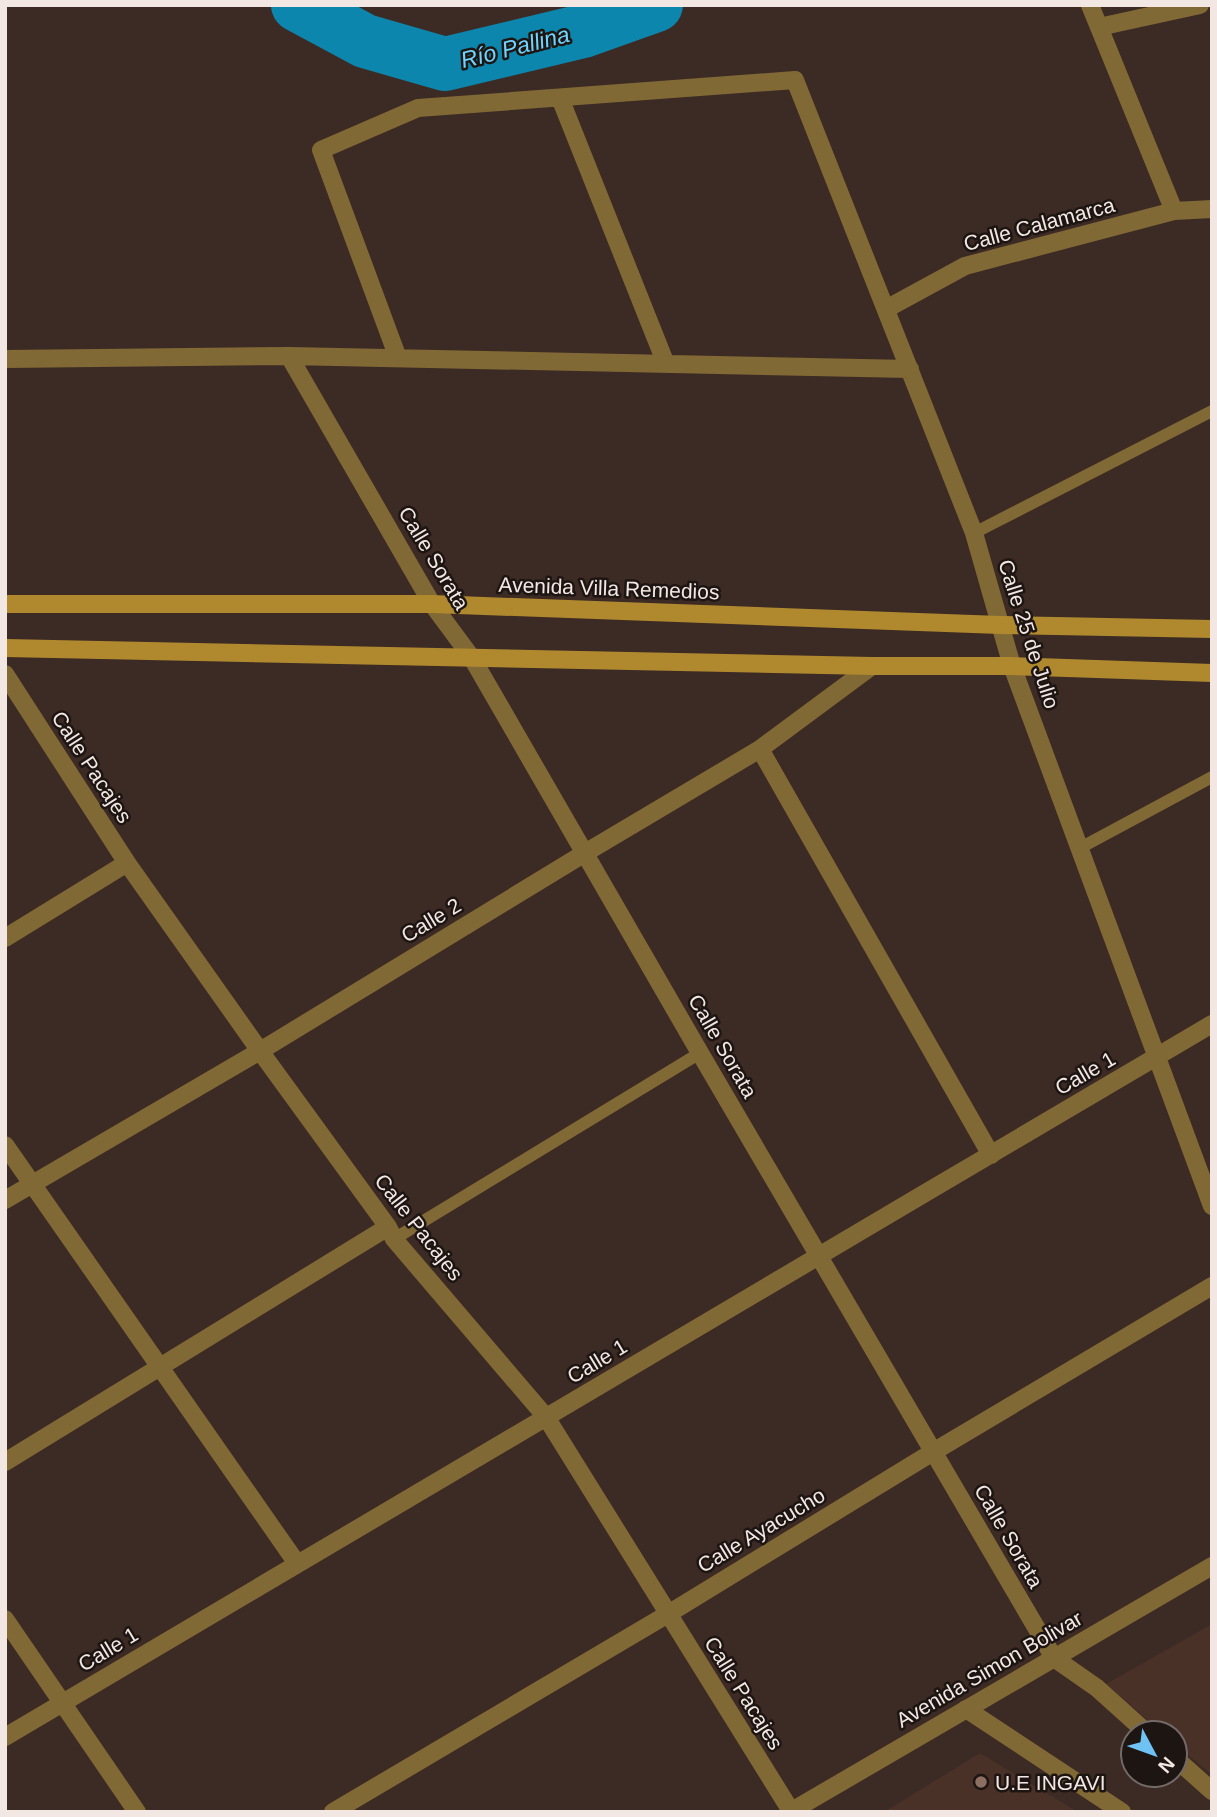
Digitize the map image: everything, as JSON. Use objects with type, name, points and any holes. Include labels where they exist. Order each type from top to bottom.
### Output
[{"type":"main road","name":"Avenida Villa Remedios","points":[[5,604],[432,604],[1000,625],[1212,629]]},
{"type":"main road","points":[[5,648],[873,666],[1012,666],[1212,673]]},
{"type":"street","points":[[1090,5],[1174,211]]},
{"type":"street","points":[[1099,27],[1200,5]]},
{"type":"street","name":"Calle 25 de Julio","points":[[560,98],[795,80],[974,533],[1012,666],[1212,1206]]},
{"type":"street","points":[[398,358],[321,150],[418,108],[560,98],[666,364]]},
{"type":"street","name":"Calle Calamarca","points":[[886,309],[965,266],[1174,211],[1212,209]]},
{"type":"street","points":[[5,359],[289,356],[910,369]]},
{"type":"street","name":"Calle Sorata","points":[[289,356],[432,604],[472,658],[1054,1658],[1097,1688],[1131,1719]]},
{"type":"street","name":"Calle 2","points":[[5,1200],[260,1051],[585,853],[761,750],[873,666]]},
{"type":"street","name":"Calle Pacajes","points":[[5,674],[127,863],[391,1233],[546,1417],[791,1811]]},
{"type":"street","points":[[761,750],[991,1155]]},
{"type":"street","points":[[5,937],[127,863]]},
{"type":"street","name":"Calle 1","points":[[5,1737],[296,1562],[1212,1024]]},
{"type":"street","points":[[5,1145],[296,1562]]},
{"type":"street","points":[[5,1462],[160,1367],[391,1233]]},
{"type":"street","name":"Calle Ayacucho","points":[[333,1812],[668,1614],[1212,1286]]},
{"type":"street","name":"Avenida Simon Bolivar","points":[[791,1811],[1212,1566]]},
{"type":"street","points":[[5,1619],[137,1812]]},
{"type":"street","points":[[966,1709],[1122,1812]]},
{"type":"street","points":[[1189,1770],[1212,1791]]},
{"type":"lane","points":[[974,533],[1212,411]]},
{"type":"lane","points":[[1080,848],[1212,777]]},
{"type":"lane","points":[[391,1233],[700,1053]]},
{"type":"shaded area","points":[[1212,1624],[1212,1775],[1189,1756],[1189,1719],[1147,1719],[1106,1684]]},
{"type":"shaded area","name":"U.E INGAVI","points":[[980,1753],[1078,1812],[884,1812]]},
{"type":"waterway","name":"Río Pallina","points":[[298,5],[365,41],[445,64],[583,31],[656,5]]},
{"type":"place","name":"U.E INGAVI","points":[[981,1782]]}]
